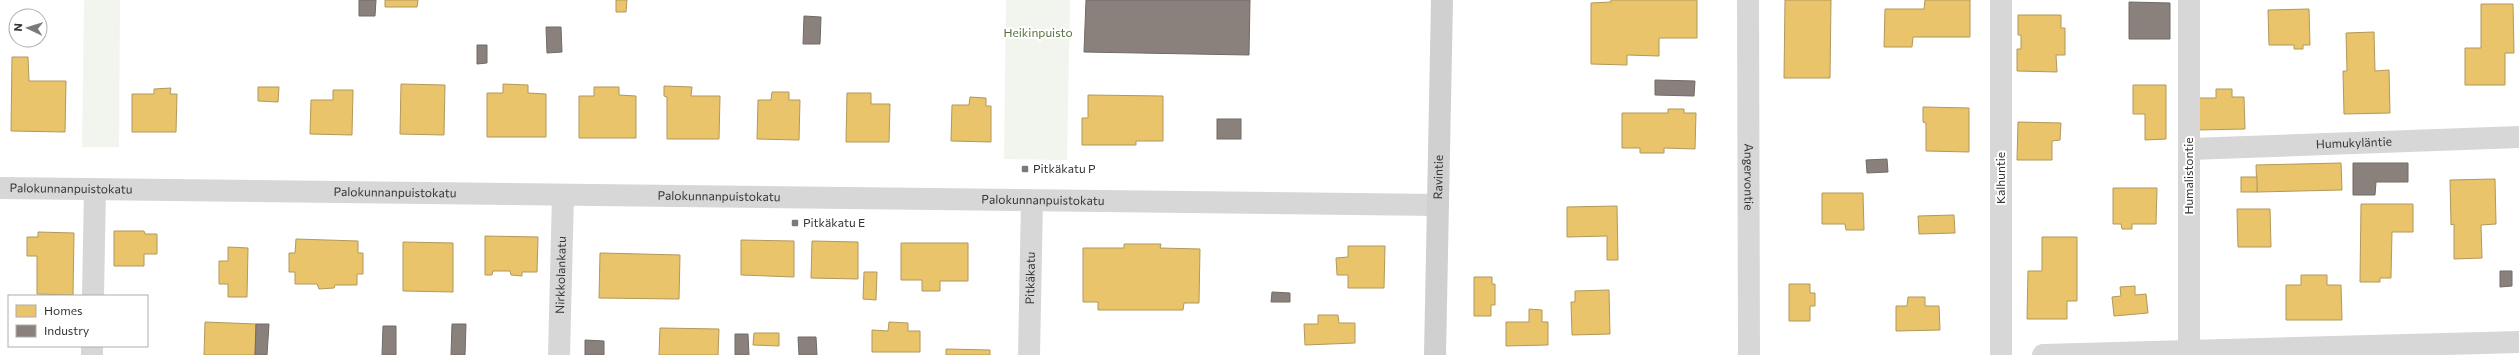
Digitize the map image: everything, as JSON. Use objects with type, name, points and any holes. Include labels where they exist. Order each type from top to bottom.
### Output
[{"type":"main road","name":"Ravintie","points":[[1435,355],[1442,0]]},
{"type":"street","name":"Angervontie","points":[[1748,0],[1749,355]]},
{"type":"street","name":"Kalhuntie","points":[[2001,0],[2001,355]]},
{"type":"street","name":"Humalistontie","points":[[2189,0],[2189,352]]},
{"type":"street","name":"Humukyläntie","points":[[2190,149],[2519,137]]},
{"type":"street","name":"Palokunnanpuistokatu","points":[[0,188],[1032,201],[1438,204]]},
{"type":"street","points":[[93,295],[95,189]]},
{"type":"street","name":"Nirkkolankatu","points":[[559,355],[563,195]]},
{"type":"street","name":"Pitkäkatu","points":[[1030,355],[1032,201]]},
{"type":"street","points":[[2044,355],[2519,342]]},
{"type":"green space","points":[[84,0],[120,0],[119,147],[82,147]]},
{"type":"green space","name":"Heikinpuisto","points":[[1006,0],[1070,0],[1067,160],[1004,159]]},
{"type":"building: Homes","points":[[385,0],[418,0],[417,7],[385,7]]},
{"type":"building: Homes","points":[[616,0],[627,0],[626,12],[616,12]]},
{"type":"building: Homes","points":[[1611,0],[1697,0],[1697,38],[1659,38],[1659,56],[1627,55],[1627,65],[1591,64],[1591,3],[1611,2]]},
{"type":"building: Homes","points":[[1785,0],[1831,0],[1830,78],[1784,78]]},
{"type":"building: Homes","points":[[1925,0],[1970,0],[1970,37],[1913,37],[1912,47],[1884,47],[1885,9],[1924,9]]},
{"type":"building: Homes","points":[[2481,4],[2513,4],[2514,53],[2505,53],[2505,85],[2465,85],[2465,48],[2481,48]]},
{"type":"building: Homes","points":[[2309,9],[2310,45],[2303,45],[2303,49],[2294,49],[2294,45],[2269,45],[2268,10]]},
{"type":"building: Homes","points":[[2018,15],[2061,15],[2061,28],[2065,28],[2065,55],[2056,55],[2057,72],[2017,71],[2017,49],[2021,49],[2021,35],[2018,35]]},
{"type":"building: Homes","points":[[2374,32],[2375,71],[2389,70],[2390,113],[2344,114],[2343,71],[2347,71],[2346,33]]},
{"type":"building: Homes","points":[[12,57],[28,57],[29,81],[66,81],[65,132],[11,131]]},
{"type":"building: Homes","points":[[401,84],[445,85],[444,135],[400,134]]},
{"type":"building: Homes","points":[[503,84],[528,85],[528,93],[546,94],[546,137],[487,137],[487,93],[503,93]]},
{"type":"building: Homes","points":[[2133,85],[2166,85],[2166,139],[2145,140],[2145,114],[2133,114]]},
{"type":"building: Homes","points":[[664,86],[692,87],[691,96],[720,96],[719,139],[667,139],[667,97],[664,96]]},
{"type":"building: Homes","points":[[258,87],[279,87],[278,102],[258,101]]},
{"type":"building: Homes","points":[[594,87],[619,87],[619,95],[636,96],[636,138],[579,138],[579,96],[594,96]]},
{"type":"building: Homes","points":[[171,88],[170,94],[177,94],[176,132],[132,132],[132,94],[154,94],[154,89]]},
{"type":"building: Homes","points":[[2216,89],[2232,89],[2232,97],[2244,97],[2245,129],[2198,130],[2197,98],[2216,98]]},
{"type":"building: Homes","points":[[333,90],[353,90],[352,135],[310,134],[311,100],[333,100]]},
{"type":"building: Homes","points":[[772,92],[789,92],[789,100],[800,100],[799,140],[757,139],[758,100],[771,100]]},
{"type":"building: Homes","points":[[847,93],[871,93],[871,104],[890,104],[889,142],[846,142]]},
{"type":"building: Homes","points":[[1088,95],[1163,96],[1163,141],[1136,141],[1136,145],[1082,145],[1082,118],[1088,118]]},
{"type":"building: Homes","points":[[970,97],[986,98],[986,106],[991,106],[991,142],[951,141],[952,105],[969,105]]},
{"type":"building: Homes","points":[[1923,107],[1969,108],[1969,152],[1926,151],[1926,123],[1923,122]]},
{"type":"building: Homes","points":[[1668,109],[1684,109],[1684,113],[1696,113],[1695,149],[1664,148],[1664,153],[1640,153],[1640,148],[1622,148],[1622,113],[1668,113]]},
{"type":"building: Homes","points":[[2018,122],[2061,123],[2060,140],[2052,141],[2052,160],[2017,160]]},
{"type":"building: Homes","points":[[2341,163],[2342,190],[2257,192],[2256,165]]},
{"type":"building: Homes","points":[[2241,177],[2257,177],[2257,192],[2241,192]]},
{"type":"building: Homes","points":[[2495,179],[2496,224],[2481,225],[2482,258],[2454,259],[2454,224],[2451,225],[2450,180]]},
{"type":"building: Homes","points":[[2113,188],[2157,188],[2156,224],[2132,224],[2132,229],[2122,229],[2121,224],[2113,224]]},
{"type":"building: Homes","points":[[1822,193],[1863,193],[1864,230],[1846,230],[1845,224],[1822,224]]},
{"type":"building: Homes","points":[[2361,204],[2413,204],[2413,232],[2392,232],[2391,278],[2380,278],[2380,282],[2360,282]]},
{"type":"building: Homes","points":[[1617,206],[1618,260],[1607,260],[1607,236],[1567,237],[1567,207]]},
{"type":"building: Homes","points":[[2237,209],[2270,209],[2271,247],[2238,247]]},
{"type":"building: Homes","points":[[1954,215],[1955,233],[1919,234],[1918,216]]},
{"type":"building: Homes","points":[[114,231],[144,231],[145,234],[157,234],[157,254],[144,254],[144,266],[114,266]]},
{"type":"building: Homes","points":[[38,232],[74,233],[73,295],[37,294],[37,256],[27,256],[27,237],[38,237]]},
{"type":"building: Homes","points":[[485,236],[538,237],[537,272],[522,272],[522,276],[511,275],[510,271],[493,271],[492,275],[485,275]]},
{"type":"building: Homes","points":[[2042,237],[2077,237],[2077,301],[2067,301],[2067,319],[2027,319],[2028,271],[2042,271]]},
{"type":"building: Homes","points":[[296,239],[358,241],[358,253],[363,253],[363,274],[357,274],[357,285],[335,285],[334,288],[319,289],[317,284],[295,284],[295,272],[289,272],[289,253],[295,253]]},
{"type":"building: Homes","points":[[741,240],[794,241],[794,277],[741,275]]},
{"type":"building: Homes","points":[[812,241],[858,242],[858,279],[811,278]]},
{"type":"building: Homes","points":[[403,242],[453,243],[453,292],[403,291]]},
{"type":"building: Homes","points":[[901,243],[968,243],[968,281],[940,281],[940,291],[922,291],[922,280],[901,280]]},
{"type":"building: Homes","points":[[1124,244],[1161,244],[1160,248],[1200,249],[1199,303],[1184,303],[1183,310],[1098,310],[1098,302],[1083,302],[1083,248],[1124,248]]},
{"type":"building: Homes","points":[[1348,246],[1385,246],[1384,288],[1348,288],[1348,275],[1337,275],[1336,258],[1348,257]]},
{"type":"building: Homes","points":[[228,247],[248,248],[247,297],[228,297],[228,284],[219,284],[219,261],[228,261]]},
{"type":"building: Homes","points":[[600,253],[680,255],[679,299],[599,298]]},
{"type":"building: Homes","points":[[864,272],[877,272],[876,300],[863,299]]},
{"type":"building: Homes","points":[[2301,275],[2327,275],[2327,285],[2341,285],[2342,320],[2286,320],[2286,285],[2301,285]]},
{"type":"building: Homes","points":[[1474,277],[1492,277],[1492,284],[1495,284],[1495,305],[1491,305],[1491,316],[1474,316]]},
{"type":"building: Homes","points":[[1789,284],[1810,284],[1810,293],[1815,293],[1815,306],[1810,306],[1810,321],[1789,321]]},
{"type":"building: Homes","points":[[2135,286],[2135,295],[2146,294],[2148,313],[2114,316],[2112,297],[2121,296],[2120,287]]},
{"type":"building: Homes","points":[[1609,290],[1610,334],[1572,335],[1571,302],[1575,302],[1575,291]]},
{"type":"building: Homes","points":[[1908,297],[1925,297],[1925,306],[1939,306],[1940,330],[1896,331],[1896,306],[1907,306]]},
{"type":"building: Homes","points":[[1529,309],[1542,310],[1542,322],[1548,322],[1548,345],[1506,346],[1506,322],[1529,322]]},
{"type":"building: Homes","points":[[1318,315],[1338,315],[1339,323],[1355,323],[1355,343],[1305,345],[1304,324],[1318,324]]},
{"type":"building: Homes","points":[[205,322],[256,324],[255,355],[204,355]]},
{"type":"building: Homes","points":[[889,322],[908,323],[908,331],[920,331],[920,352],[872,352],[872,330],[888,331]]},
{"type":"building: Homes","points":[[660,328],[719,329],[718,355],[659,355]]},
{"type":"building: Homes","points":[[754,333],[779,333],[779,346],[753,345]]},
{"type":"building: Homes","points":[[946,349],[990,350],[990,355],[946,355]]},
{"type":"building: Industry","points":[[359,0],[376,0],[375,16],[359,16]]},
{"type":"building: Industry","points":[[1086,0],[1250,0],[1249,55],[1084,52]]},
{"type":"building: Industry","points":[[2129,2],[2170,3],[2170,39],[2129,39]]},
{"type":"building: Industry","points":[[804,16],[821,17],[820,44],[803,44]]},
{"type":"building: Industry","points":[[546,27],[561,27],[562,52],[547,53]]},
{"type":"building: Industry","points":[[477,45],[487,45],[487,63],[477,64]]},
{"type":"building: Industry","points":[[1655,80],[1695,81],[1694,96],[1655,95]]},
{"type":"building: Industry","points":[[1217,119],[1241,119],[1241,139],[1217,139]]},
{"type":"building: Industry","points":[[1887,159],[1888,172],[1867,173],[1866,160]]},
{"type":"building: Industry","points":[[2353,163],[2408,163],[2408,182],[2376,182],[2375,195],[2353,195]]},
{"type":"building: Industry","points":[[2500,271],[2512,271],[2512,286],[2500,287]]},
{"type":"building: Industry","points":[[1272,292],[1290,293],[1290,302],[1271,302]]},
{"type":"building: Industry","points":[[256,324],[269,324],[267,355],[255,355]]},
{"type":"building: Industry","points":[[452,324],[466,324],[465,355],[451,355]]},
{"type":"building: Industry","points":[[383,326],[396,326],[396,355],[382,355]]},
{"type":"building: Industry","points":[[735,334],[748,334],[749,355],[735,355]]},
{"type":"building: Industry","points":[[798,337],[816,337],[817,355],[799,355]]},
{"type":"building: Industry","points":[[585,340],[604,341],[604,355],[585,355]]},
{"type":"place","name":"Pitkäkatu P","points":[[1025,169]]},
{"type":"place","name":"Pitkäkatu E","points":[[795,223]]}]
